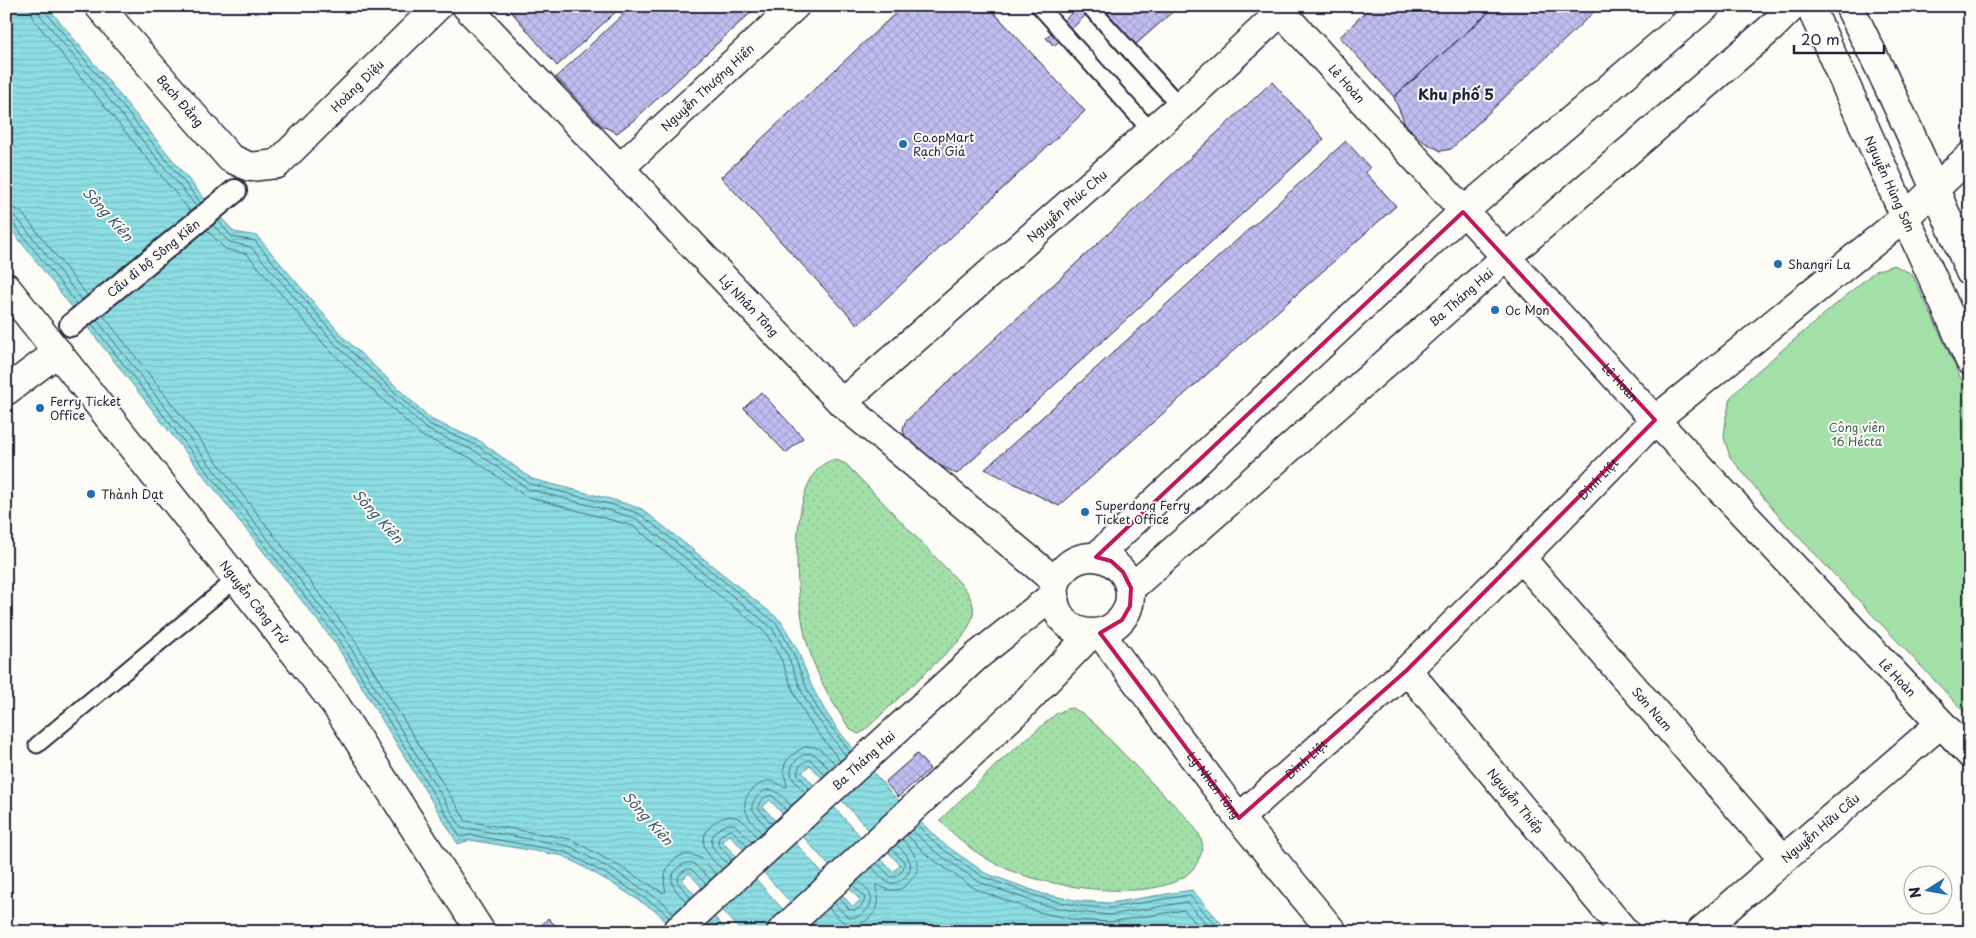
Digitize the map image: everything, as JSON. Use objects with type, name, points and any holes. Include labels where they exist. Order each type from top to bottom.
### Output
[{"type":"street","name":"Bạch Đằng","points":[[99,6],[230,158],[250,167],[276,164]]},
{"type":"street","name":"Hoàng Diệu","points":[[276,164],[438,6]]},
{"type":"street","name":"Lý Nhân Tông","points":[[466,6],[842,404],[1056,588]]},
{"type":"street","name":"Nguyễn Thượng Hiền","points":[[620,168],[795,6]]},
{"type":"street","points":[[1096,557],[1462,212],[1706,6]]},
{"type":"street","name":"Ba Tháng Hai","points":[[1130,588],[1794,6]]},
{"type":"street","name":"Nguyễn Hùng Sơn","points":[[1810,6],[1970,361]]},
{"type":"street","points":[[1849,6],[1936,188],[1970,272]]},
{"type":"street","name":"Nguyễn Phúc Chu","points":[[842,404],[1150,130],[1180,106],[1282,8]]},
{"type":"street","name":"Lê Hoàn","points":[[1282,8],[1462,212],[1970,754]]},
{"type":"street","name":"Đinh Liệt","points":[[1239,818],[1407,670],[1521,558],[1655,420],[1904,217],[1970,156]]},
{"type":"street","name":"Cầu đi bộ Sông Kiên","points":[[71,325],[235,191]]},
{"type":"street","name":"Nguyễn Công Trứ","points":[[6,287],[335,704],[481,932]]},
{"type":"street","points":[[6,391],[58,352]]},
{"type":"street","points":[[1096,557],[1111,561],[1123,572],[1130,588],[1130,606],[1122,620],[1107,631],[1096,634],[1075,630],[1063,620],[1055,604],[1056,588],[1064,570],[1078,560],[1096,557]]},
{"type":"street","name":"Sơn Nam","points":[[1521,558],[1783,860]]},
{"type":"street","name":"Ba Tháng Hai","points":[[676,932],[922,705],[1056,588]]},
{"type":"street","name":"Lý Nhân Tông","points":[[1096,634],[1239,818],[1333,932]]},
{"type":"street","points":[[781,932],[1019,709],[1096,634]]},
{"type":"street","name":"Nguyễn Thiếp","points":[[1407,670],[1625,932]]},
{"type":"street","name":"Nguyễn Hữu Cầu","points":[[1700,932],[1940,724]]},
{"type":"lane","points":[[1039,6],[1150,130]]},
{"type":"lane","points":[[1089,6],[1180,106]]},
{"type":"lane","points":[[37,745],[236,578]]},
{"type":"highlighted area","points":[[1463,212],[1655,420],[1407,670],[1239,818],[1100,633],[1122,620],[1130,606],[1131,588],[1123,572],[1111,561],[1096,557]]},
{"type":"green space","name":"Công viên 16 Hécta","points":[[1894,265],[1912,274],[1970,398],[1970,718],[1777,514],[1730,457],[1724,437],[1731,397],[1746,381],[1875,271]]},
{"type":"green space","points":[[832,460],[846,464],[963,586],[973,606],[970,624],[962,638],[859,734],[853,731],[845,722],[819,675],[805,635],[799,594],[797,567],[800,512],[807,488],[817,470]]},
{"type":"green space","points":[[1072,708],[1082,713],[1095,724],[1195,827],[1202,842],[1202,850],[1197,863],[1183,877],[1162,886],[1136,890],[1107,890],[1050,882],[1025,876],[988,860],[963,842],[940,820],[998,763],[1056,714]]},
{"type":"water","name":"Sông Kiên","points":[[6,6],[47,6],[234,232],[257,236],[343,337],[432,420],[480,441],[532,479],[642,509],[781,621],[798,651],[812,687],[838,730],[890,792],[940,841],[985,873],[1043,894],[1080,901],[1110,903],[1192,890],[1229,932],[817,932],[730,835],[722,841],[803,932],[742,932],[689,873],[682,880],[728,932],[675,932],[657,912],[564,856],[470,840],[458,844],[335,643],[6,223]],"holes":[[[810,765],[900,865],[893,872],[802,772]],[[770,800],[860,900],[853,907],[763,807]]]},
{"type":"building","points":[[515,6],[622,6],[557,66],[510,10]]},
{"type":"building","points":[[632,6],[758,6],[634,120],[617,133],[602,126],[556,77]]},
{"type":"building","name":"Co.opMart Rạch Giá","points":[[903,6],[988,6],[1085,111],[858,325],[721,177]]},
{"type":"building","points":[[1079,6],[1095,6],[1054,46],[1046,38]]},
{"type":"building","points":[[1099,6],[1179,6],[1134,46]]},
{"type":"building","points":[[1371,6],[1496,6],[1394,97],[1340,37]]},
{"type":"building","points":[[1496,6],[1600,6],[1451,149],[1441,151],[1424,142],[1404,122],[1394,97]]},
{"type":"building","points":[[1272,82],[1324,139],[957,474],[919,455],[907,444],[903,429],[905,422]]},
{"type":"building","points":[[1346,141],[1370,168],[1365,172],[1396,206],[1059,506],[985,469]]},
{"type":"building","points":[[761,392],[803,438],[786,453],[744,408]]},
{"type":"building","points":[[917,754],[930,769],[898,797],[885,782]]},
{"type":"building","points":[[548,918],[562,932],[536,932]]},
{"type":"place","name":"Co.opMart Rạch Giá","points":[[903,144]]},
{"type":"place","name":"Shangri La","points":[[1778,264]]},
{"type":"place","name":"Oc Mon","points":[[1495,310]]},
{"type":"place","name":"Ferry Ticket Office","points":[[40,408]]},
{"type":"place","name":"Thành Dạt","points":[[91,494]]},
{"type":"place","name":"Superdong Ferry Ticket Office","points":[[1085,512]]},
{"type":"district","name":"Khu phố 5","points":[[1456,93]]}]
